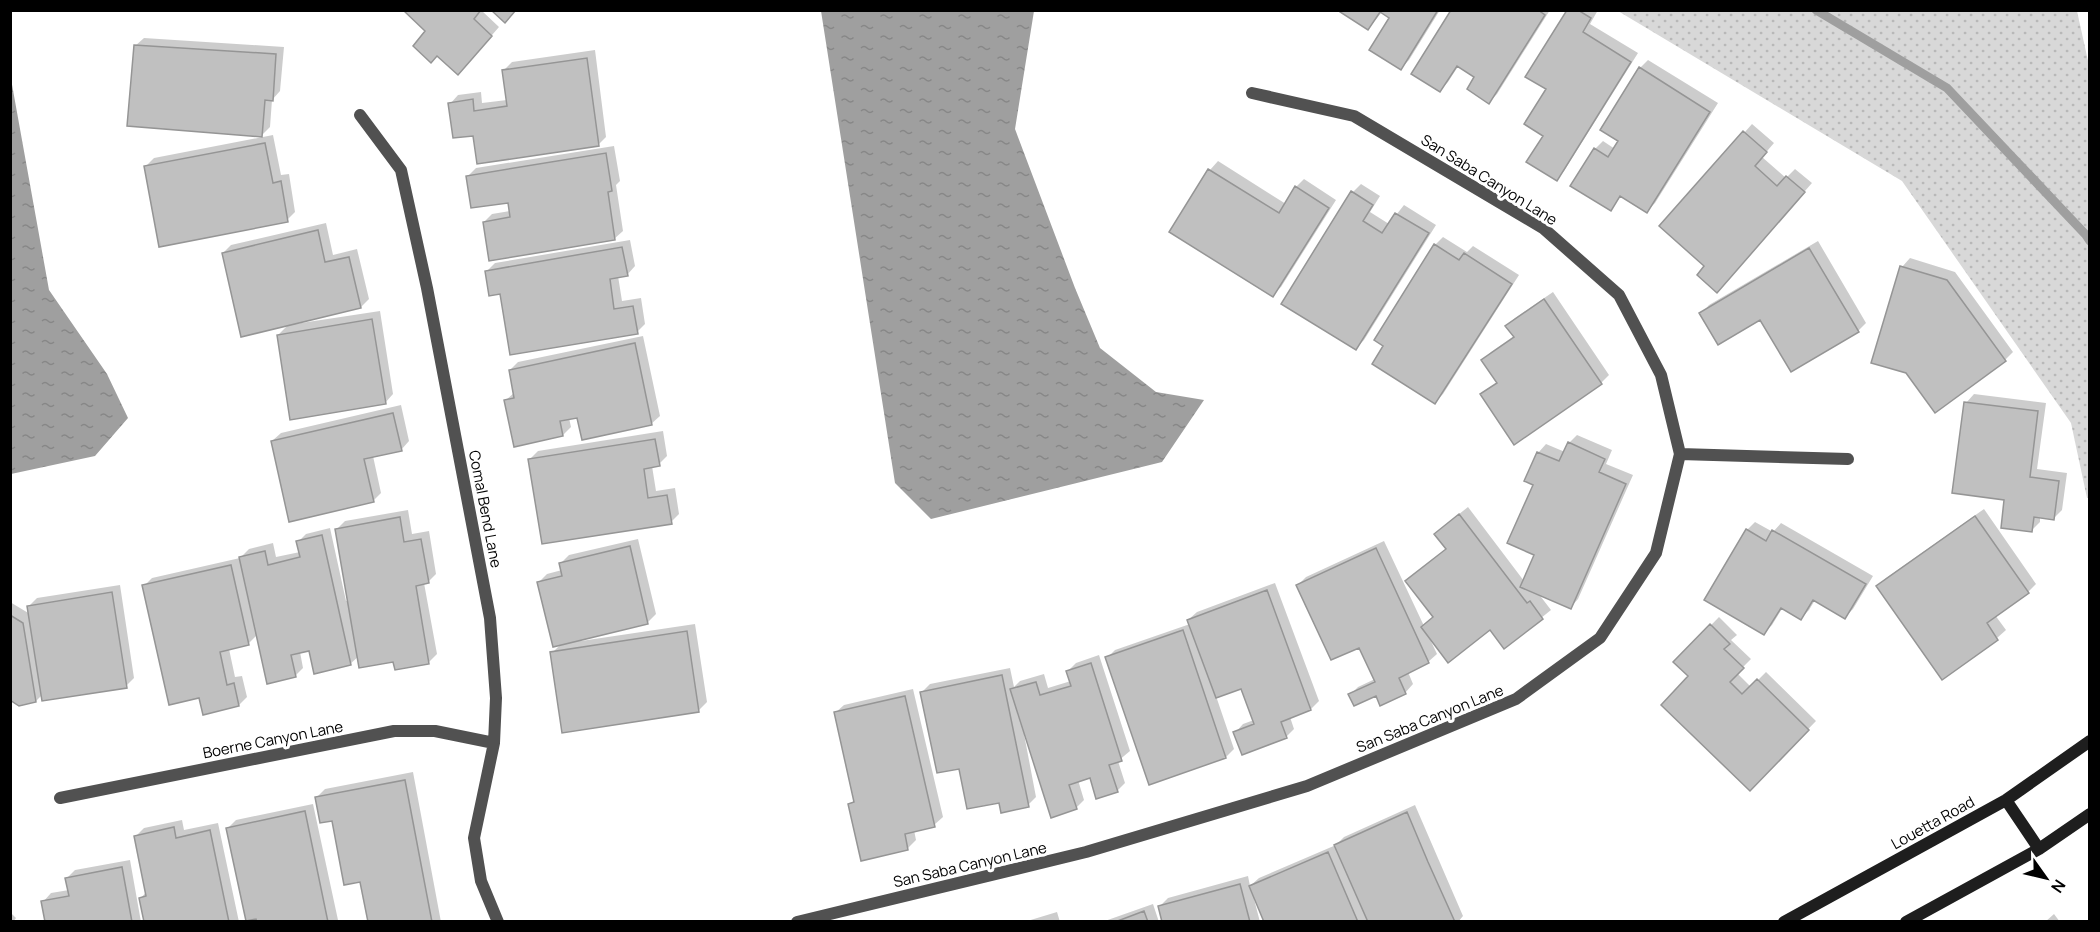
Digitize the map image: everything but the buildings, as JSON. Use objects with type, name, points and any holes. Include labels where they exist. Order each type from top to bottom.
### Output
[{"type":"main road","name":"Louetta Road","points":[[1784,921],[2006,800],[2090,741]]},
{"type":"main road","points":[[2006,800],[2039,849]]},
{"type":"main road","points":[[1906,921],[2039,849],[2090,814]]},
{"type":"street","name":"San Saba Canyon Lane","points":[[797,921],[1086,852],[1307,786],[1516,699],[1600,638],[1656,553],[1680,454],[1661,375],[1619,295],[1543,228],[1353,116],[1252,93]]},
{"type":"street","name":"Comal Bend Lane","points":[[360,115],[401,170],[427,288],[490,618],[496,698],[494,743],[474,838],[481,881],[498,921]]},
{"type":"street","points":[[1680,454],[1848,459]]},
{"type":"street","name":"Boerne Canyon Lane","points":[[60,798],[394,731],[435,731],[494,743]]},
{"type":"shaded area","points":[[1618,11],[2077,11],[2090,70],[2089,498],[2087,498],[2071,423],[1902,181]]},
{"type":"water","points":[[821,11],[1034,11],[1015,129],[1100,348],[1156,392],[1204,400],[1162,462],[931,519],[895,483]]},
{"type":"water","points":[[11,79],[49,290],[107,374],[128,418],[95,456],[11,474]]},
{"type":"waterway","points":[[1816,10],[1947,88],[2090,241]]}]
